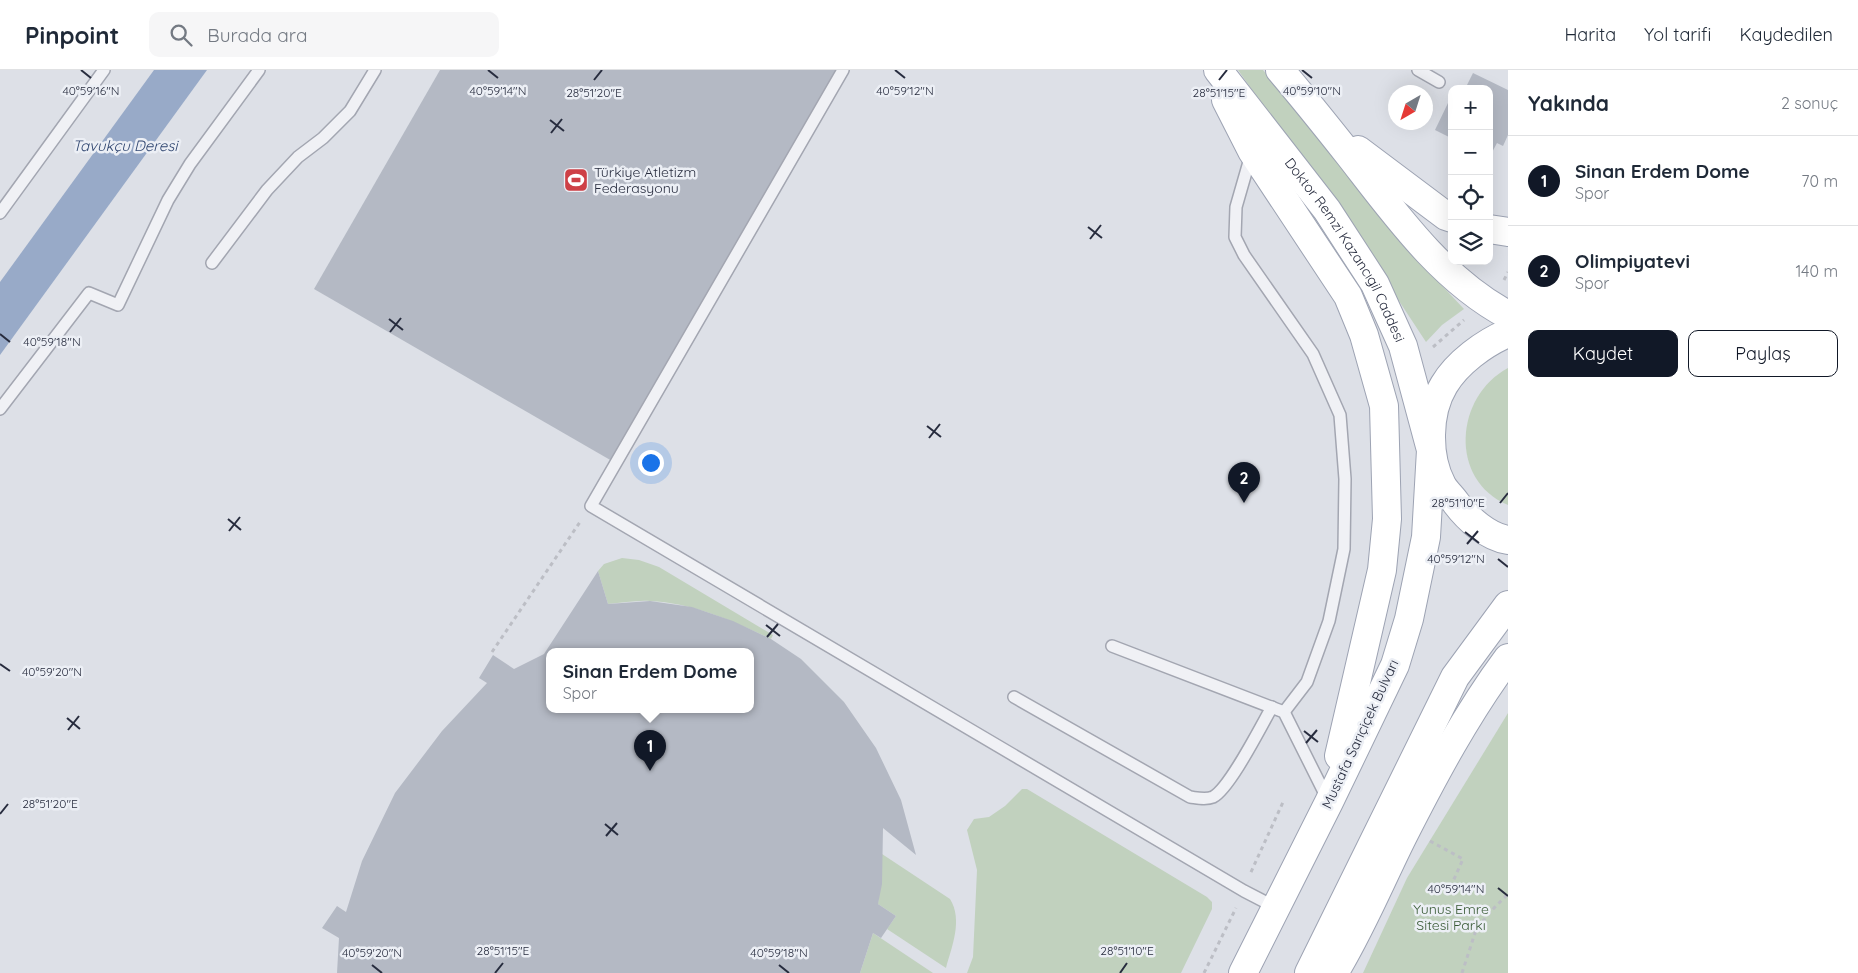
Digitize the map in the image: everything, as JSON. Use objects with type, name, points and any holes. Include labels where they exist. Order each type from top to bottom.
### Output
[{"type":"main road","points":[[1210,70],[1252,151],[1348,296],[1364,335],[1384,406],[1387,519],[1382,570],[1329,802]]},
{"type":"main road","name":"Doktor Remzi Kazancıgil Caddesi","points":[[1218,70],[1328,210],[1375,284],[1403,346],[1442,485],[1464,514],[1485,530],[1508,540]]},
{"type":"main road","points":[[1280,70],[1324,122],[1398,217],[1450,273],[1486,302],[1508,316]]},
{"type":"main road","points":[[1324,122],[1396,180],[1448,217]]},
{"type":"main road","points":[[1493,230],[1508,232]]},
{"type":"main road","points":[[1432,450],[1432,417],[1443,386],[1459,367],[1491,340],[1508,333]]},
{"type":"main road","name":"Mustafa Sarıçiçek Bulvarı","points":[[1242,973],[1329,802],[1395,665],[1409,619],[1426,537],[1432,450]]},
{"type":"main road","points":[[1309,973],[1455,677],[1508,605]]},
{"type":"main road","points":[[1334,973],[1449,751],[1490,682],[1508,658]]},
{"type":"lane","points":[[0,213],[104,70]]},
{"type":"lane","points":[[0,409],[89,293],[118,305],[168,200],[181,178],[259,70]]},
{"type":"lane","points":[[212,263],[267,190],[298,157],[323,138],[350,111],[375,70]]},
{"type":"lane","points":[[844,70],[591,506],[1244,891],[1275,907]]},
{"type":"lane","points":[[1418,70],[1439,82]]},
{"type":"lane","points":[[1252,151],[1236,207],[1235,237],[1244,255],[1313,354],[1340,415],[1345,479],[1344,548],[1329,621],[1307,682],[1284,712]]},
{"type":"lane","points":[[1112,646],[1284,712],[1329,802]]},
{"type":"lane","points":[[1014,697],[1190,797],[1202,799],[1213,797],[1226,786],[1272,707]]},
{"type":"path","points":[[1428,350],[1470,315]]},
{"type":"path","points":[[492,652],[591,506]]},
{"type":"path","points":[[1204,973],[1244,891],[1284,800]]},
{"type":"path","points":[[1423,837],[1463,859],[1450,886]]},
{"type":"path","points":[[1462,973],[1476,930],[1508,894]]},
{"type":"green space","points":[[1238,70],[1263,70],[1418,260],[1464,309],[1442,325],[1426,342],[1378,269]]},
{"type":"green space","points":[[1508,368],[1508,505],[1489,493],[1475,477],[1468,458],[1466,438],[1469,417],[1477,398],[1490,381]]},
{"type":"green space","points":[[622,558],[639,560],[659,567],[773,635],[771,639],[712,614],[682,605],[645,601],[608,604],[598,571],[604,564]]},
{"type":"green space","name":"Yunus Emre Sitesi Parkı","points":[[1508,713],[1508,973],[1363,973],[1407,878]]},
{"type":"green space","points":[[1022,789],[1027,789],[1207,897],[1212,902],[1212,909],[1181,973],[967,973],[973,957],[977,870],[967,830],[974,819],[989,817],[1005,806]]},
{"type":"green space","points":[[882,854],[950,899],[954,907],[956,924],[946,968],[887,929],[896,916],[878,904]]},
{"type":"green space","points":[[873,933],[933,973],[860,973]]},
{"type":"water","name":"Tavukçu Deresi","points":[[154,70],[207,70],[0,355],[0,282]]},
{"type":"building","name":"Türkiye Atletizm Federasyonu","points":[[440,70],[838,70],[612,461],[314,289]]},
{"type":"building","points":[[1473,73],[1508,90],[1508,135],[1503,146],[1497,143],[1493,150],[1493,85],[1467,85]]},
{"type":"building","points":[[1448,103],[1448,136],[1435,130]]},
{"type":"building","points":[[598,571],[608,604],[650,601],[692,607],[733,621],[771,639],[801,659],[844,702],[876,748],[901,800],[916,855],[883,828],[882,884],[878,904],[896,916],[881,938],[873,933],[860,973],[337,973],[339,938],[322,928],[337,906],[346,912],[362,861],[395,793],[442,731],[487,683],[479,678],[493,655],[514,669],[544,654],[546,651],[546,713],[754,713],[754,648],[548,648]]},
{"type":"place","name":"Türkiye Atletizm Federasyonu","points":[[576,180]]},
{"type":"place","name":"Olimpiyatevi","points":[[1244,503]]},
{"type":"place","name":"Sinan Erdem Dome","points":[[650,771]]}]
